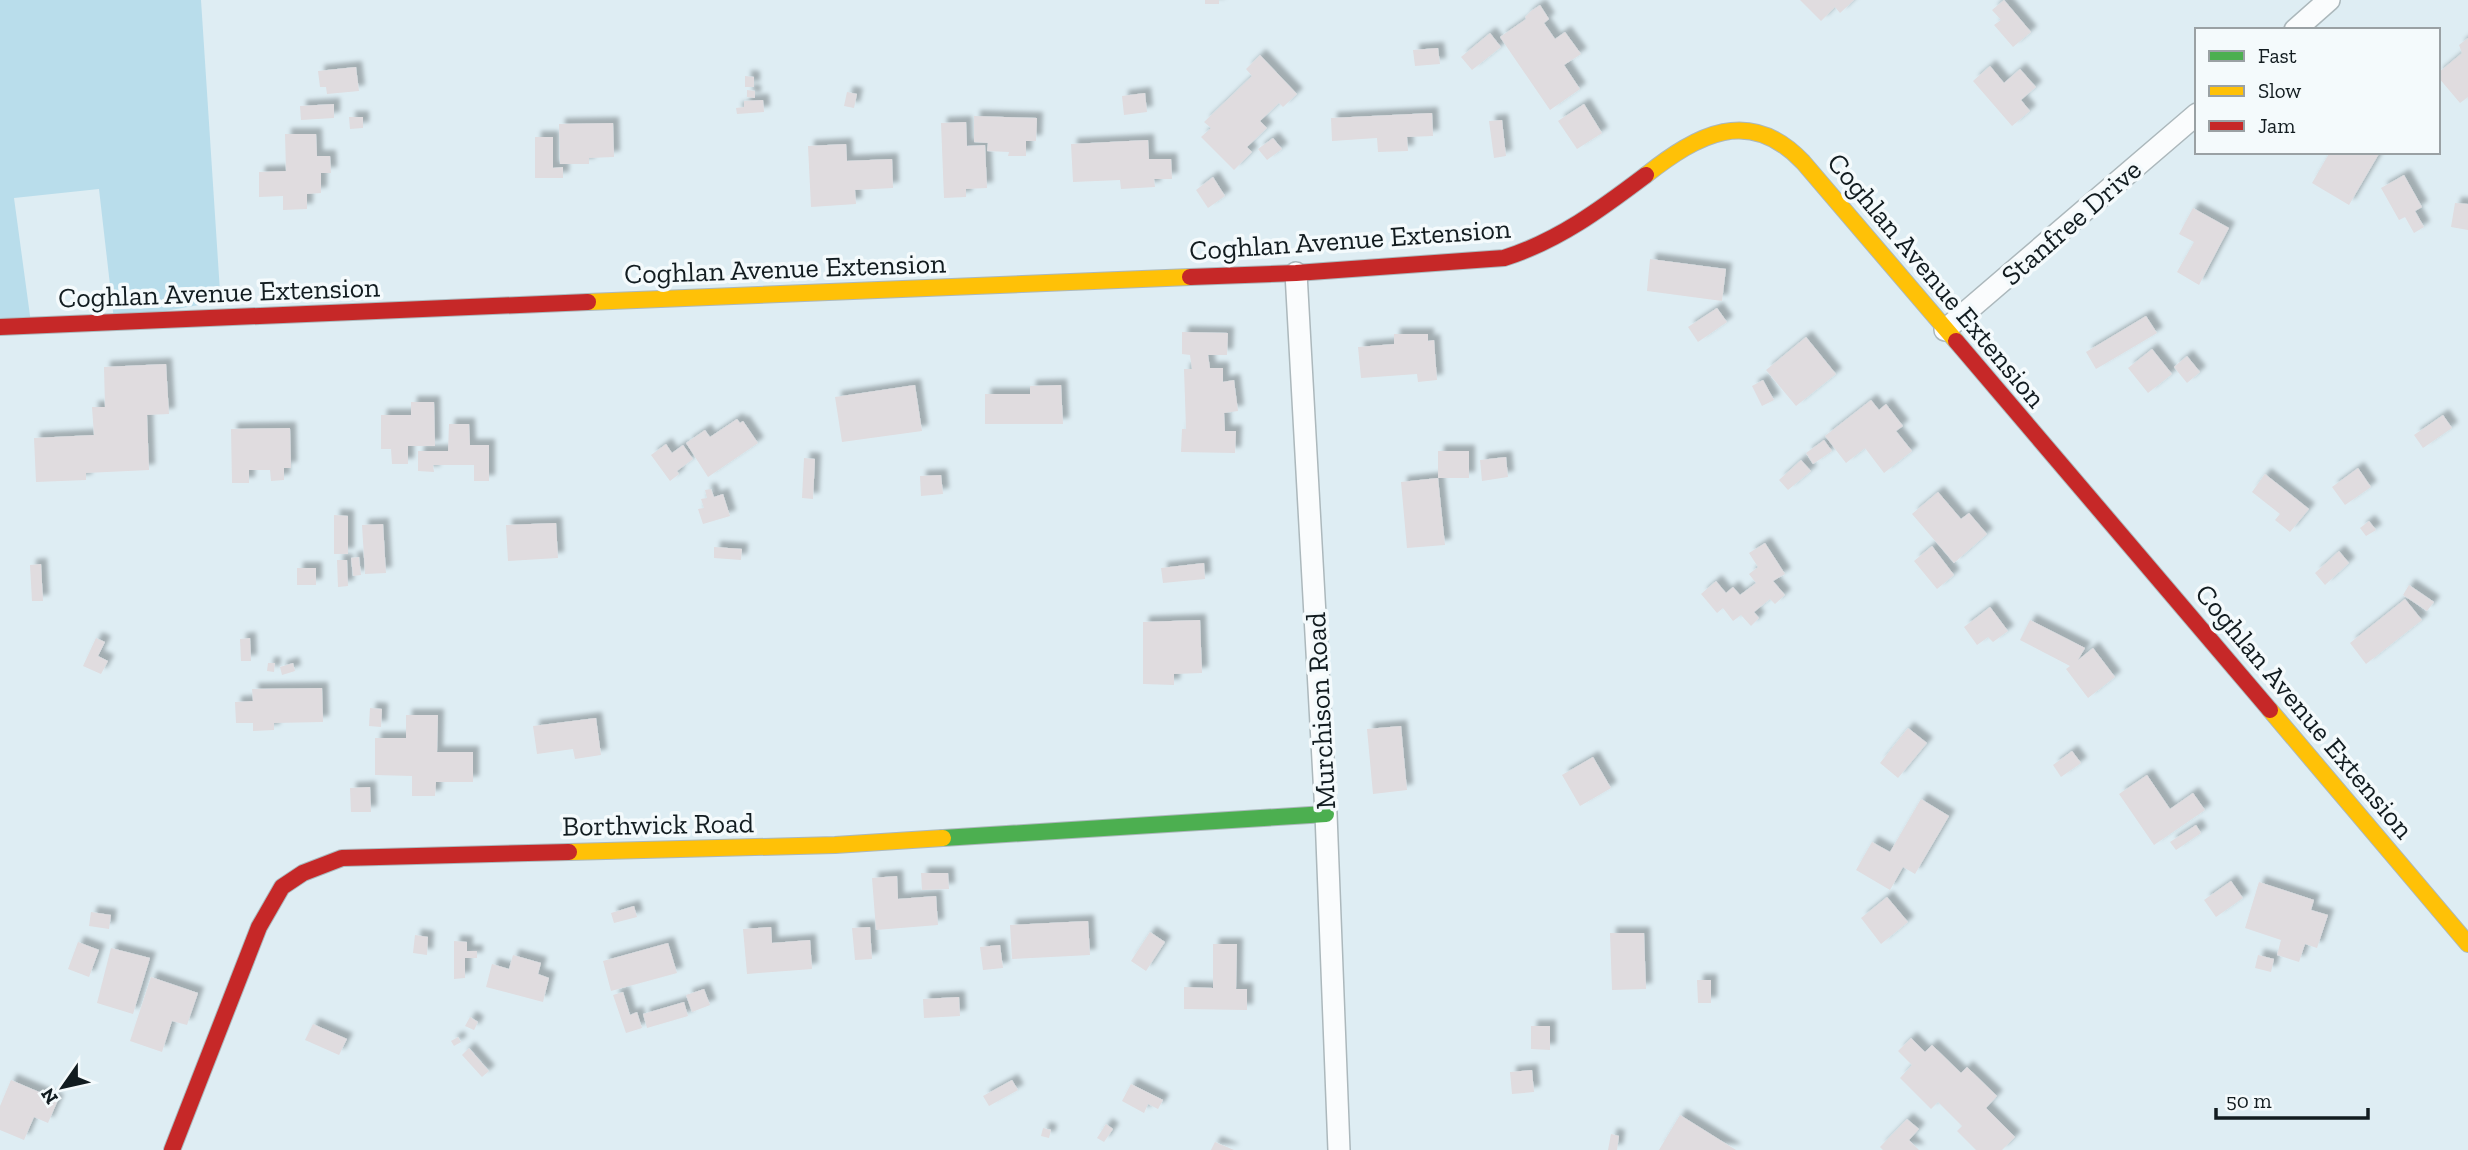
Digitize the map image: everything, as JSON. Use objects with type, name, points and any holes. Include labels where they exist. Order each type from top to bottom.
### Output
[{"type":"street","points":[[2297,28],[2329,0]]},
{"type":"street","name":"Stanfree Drive","points":[[1945,330],[2195,116]]},
{"type":"street","name":"Coghlan Avenue Extension","points":[[0,327],[1296,273],[1504,258],[1529,251],[1564,234],[1688,146],[1717,132],[1743,132],[1763,136],[1791,150],[1814,174],[2468,944]]},
{"type":"street","name":"Murchison Road","points":[[1296,273],[1326,814],[1339,1150]]},
{"type":"street","name":"Borthwick Road","points":[[172,1150],[259,927],[282,887],[303,873],[342,858],[835,845],[1326,814]]},
{"type":"shaded area","points":[[0,0],[201,0],[220,292],[216,302],[114,320],[99,189],[14,198],[31,323],[0,324]]},
{"type":"building","points":[[1205,0],[1219,0],[1219,4],[1205,4]]},
{"type":"building","points":[[1800,0],[1854,0],[1840,13],[1835,7],[1821,21]]},
{"type":"building","points":[[2004,0],[2031,32],[2013,47],[1994,25],[2001,20],[1992,10]]},
{"type":"building","points":[[1540,5],[1549,19],[1544,23],[1555,39],[1565,32],[1581,54],[1564,65],[1580,89],[1550,110],[1500,37],[1526,19],[1531,11]]},
{"type":"building","points":[[1490,33],[1501,47],[1472,70],[1461,57]]},
{"type":"building","points":[[2468,38],[2468,97],[2460,103],[2440,79],[2440,71],[2462,53],[2459,45]]},
{"type":"building","points":[[1438,48],[1440,64],[1415,66],[1413,50]]},
{"type":"building","points":[[1260,55],[1297,94],[1283,107],[1279,103],[1260,121],[1267,128],[1247,147],[1252,152],[1234,170],[1201,137],[1211,128],[1204,122],[1252,76],[1246,69]]},
{"type":"building","points":[[1990,66],[2004,83],[2020,69],[2036,87],[2021,100],[2030,111],[2012,126],[1973,81]]},
{"type":"building","points":[[356,67],[359,91],[327,94],[326,87],[320,87],[318,71]]},
{"type":"building","points":[[745,76],[754,77],[754,87],[745,87]]},
{"type":"building","points":[[747,90],[755,91],[755,98],[747,97]]},
{"type":"building","points":[[847,92],[857,94],[854,108],[844,106]]},
{"type":"building","points":[[1145,93],[1147,112],[1124,115],[1122,96]]},
{"type":"building","points":[[763,100],[764,112],[737,114],[736,108],[744,107],[744,101]]},
{"type":"building","points":[[334,104],[334,118],[301,120],[300,106]]},
{"type":"building","points":[[1584,104],[1602,133],[1577,149],[1558,121]]},
{"type":"building","points":[[1432,113],[1433,136],[1407,137],[1408,151],[1378,152],[1377,138],[1332,141],[1331,118]]},
{"type":"building","points":[[974,116],[1037,118],[1036,141],[1026,141],[1026,156],[1008,156],[1009,152],[987,151],[988,143],[974,142]]},
{"type":"building","points":[[349,117],[363,117],[363,128],[350,129]]},
{"type":"building","points":[[1502,120],[1506,156],[1494,158],[1489,121]]},
{"type":"building","points":[[966,122],[967,146],[985,145],[987,188],[966,189],[966,197],[944,198],[941,123]]},
{"type":"building","points":[[613,123],[614,157],[589,158],[589,164],[560,164],[559,124]]},
{"type":"building","points":[[285,134],[316,134],[317,156],[330,156],[331,173],[321,173],[321,193],[307,194],[307,209],[283,210],[283,196],[259,197],[259,172],[286,171]]},
{"type":"building","points":[[535,137],[553,137],[553,168],[563,167],[563,178],[535,178]]},
{"type":"building","points":[[1273,138],[1282,149],[1267,160],[1258,149]]},
{"type":"building","points":[[1148,140],[1149,159],[1171,159],[1172,179],[1154,179],[1155,187],[1121,189],[1120,180],[1073,182],[1071,144]]},
{"type":"building","points":[[846,144],[847,161],[892,159],[893,188],[855,190],[856,204],[811,207],[808,146]]},
{"type":"building","points":[[2329,154],[2379,154],[2349,205],[2312,183]]},
{"type":"building","points":[[2404,175],[2422,207],[2415,211],[2424,227],[2414,233],[2405,217],[2399,220],[2381,188]]},
{"type":"building","points":[[1213,177],[1225,196],[1208,208],[1196,190]]},
{"type":"building","points":[[2455,203],[2468,204],[2468,230],[2451,227]]},
{"type":"building","points":[[2193,208],[2229,228],[2199,285],[2177,272],[2194,242],[2179,234]]},
{"type":"building","points":[[1650,259],[1726,269],[1722,301],[1647,291]]},
{"type":"building","points":[[1717,308],[1727,322],[1698,342],[1688,327]]},
{"type":"building","points":[[2146,316],[2157,333],[2096,369],[2086,352]]},
{"type":"building","points":[[1182,332],[1228,333],[1227,355],[1208,355],[1210,368],[1223,368],[1223,382],[1234,380],[1238,411],[1224,413],[1225,431],[1236,431],[1235,453],[1181,452],[1182,429],[1186,429],[1184,369],[1192,369],[1190,355],[1182,354]]},
{"type":"building","points":[[1394,334],[1428,334],[1428,341],[1434,340],[1437,380],[1418,382],[1417,374],[1361,378],[1358,347],[1394,344]]},
{"type":"building","points":[[1806,337],[1836,374],[1796,406],[1766,370]]},
{"type":"building","points":[[2152,349],[2172,374],[2148,393],[2128,368]]},
{"type":"building","points":[[2187,356],[2200,372],[2187,383],[2174,367]]},
{"type":"building","points":[[166,364],[169,414],[147,415],[149,470],[86,473],[86,480],[36,482],[34,438],[94,435],[92,407],[105,407],[104,367]]},
{"type":"building","points":[[1763,380],[1774,400],[1762,406],[1752,386]]},
{"type":"building","points":[[915,385],[922,431],[842,442],[835,397]]},
{"type":"building","points":[[1061,385],[1063,424],[985,424],[985,394],[1030,394],[1030,386]]},
{"type":"building","points":[[1871,400],[1879,410],[1886,404],[1903,426],[1896,431],[1912,451],[1884,473],[1865,448],[1846,463],[1825,436]]},
{"type":"building","points":[[411,402],[434,402],[435,446],[408,446],[408,464],[392,464],[391,449],[381,449],[381,415],[411,415]]},
{"type":"building","points":[[2443,415],[2452,428],[2423,448],[2414,435]]},
{"type":"building","points":[[737,419],[740,423],[743,421],[758,443],[708,477],[686,443],[705,430],[710,437]]},
{"type":"building","points":[[449,424],[469,424],[470,445],[489,445],[489,481],[474,481],[474,465],[433,465],[434,472],[418,471],[418,451],[448,451]]},
{"type":"building","points":[[290,428],[291,468],[284,468],[284,480],[271,481],[270,470],[249,470],[249,483],[232,483],[231,429]]},
{"type":"building","points":[[1824,440],[1832,451],[1813,464],[1806,453]]},
{"type":"building","points":[[666,444],[672,453],[683,445],[693,459],[677,471],[679,474],[670,481],[651,455]]},
{"type":"building","points":[[1438,451],[1469,451],[1469,478],[1438,478]]},
{"type":"building","points":[[1506,457],[1508,477],[1482,481],[1480,460]]},
{"type":"building","points":[[804,458],[815,459],[813,499],[802,498]]},
{"type":"building","points":[[1801,460],[1811,471],[1788,490],[1779,480]]},
{"type":"building","points":[[2358,468],[2371,487],[2345,505],[2332,487]]},
{"type":"building","points":[[2265,474],[2309,509],[2290,532],[2275,520],[2280,514],[2252,492]]},
{"type":"building","points":[[941,475],[943,494],[921,496],[920,476]]},
{"type":"building","points":[[1438,478],[1445,545],[1407,548],[1401,482]]},
{"type":"building","points":[[711,489],[714,497],[723,494],[730,516],[703,524],[698,509],[704,508],[701,499],[707,498],[705,490]]},
{"type":"building","points":[[1938,492],[1961,519],[1969,513],[1987,534],[1954,563],[1912,514]]},
{"type":"building","points":[[334,515],[348,516],[348,554],[334,554]]},
{"type":"building","points":[[2369,521],[2376,530],[2366,536],[2360,528]]},
{"type":"building","points":[[556,523],[558,558],[508,561],[506,525]]},
{"type":"building","points":[[383,524],[386,573],[365,574],[362,525]]},
{"type":"building","points":[[1765,543],[1785,574],[1773,581],[1785,595],[1775,604],[1770,599],[1754,612],[1759,618],[1751,626],[1741,615],[1733,621],[1723,608],[1717,613],[1701,594],[1716,581],[1726,593],[1733,587],[1740,595],[1756,583],[1749,574],[1758,567],[1749,553]]},
{"type":"building","points":[[1932,546],[1954,575],[1937,589],[1914,561]]},
{"type":"building","points":[[714,547],[742,549],[741,560],[714,558]]},
{"type":"building","points":[[2339,551],[2349,563],[2325,585],[2315,573]]},
{"type":"building","points":[[359,557],[361,575],[353,576],[351,558]]},
{"type":"building","points":[[337,560],[347,560],[348,586],[338,587]]},
{"type":"building","points":[[1204,563],[1205,579],[1163,583],[1161,568]]},
{"type":"building","points":[[41,564],[43,601],[32,601],[30,565]]},
{"type":"building","points":[[297,568],[316,568],[316,585],[297,585]]},
{"type":"building","points":[[2409,585],[2434,602],[2427,611],[2403,595]]},
{"type":"building","points":[[2405,599],[2422,620],[2366,664],[2350,643]]},
{"type":"building","points":[[1990,607],[2008,631],[1993,642],[1988,637],[1977,645],[1964,627]]},
{"type":"building","points":[[1200,620],[1202,673],[1174,674],[1174,685],[1143,684],[1143,622]]},
{"type":"building","points":[[2030,620],[2085,648],[2078,660],[2093,648],[2115,677],[2088,698],[2066,669],[2070,666],[2020,640]]},
{"type":"building","points":[[96,638],[105,642],[98,656],[108,661],[101,674],[83,666]]},
{"type":"building","points":[[250,638],[251,661],[241,661],[240,639]]},
{"type":"building","points":[[268,663],[275,663],[274,672],[267,671]]},
{"type":"building","points":[[293,663],[295,671],[282,675],[280,667]]},
{"type":"building","points":[[322,688],[323,722],[274,723],[274,730],[253,731],[253,723],[236,723],[235,702],[253,701],[252,689]]},
{"type":"building","points":[[370,708],[382,709],[381,727],[369,726]]},
{"type":"building","points":[[406,715],[438,715],[437,752],[473,752],[473,782],[436,782],[435,796],[412,796],[412,776],[375,775],[375,738],[406,738]]},
{"type":"building","points":[[596,718],[601,755],[575,759],[573,749],[537,754],[533,726]]},
{"type":"building","points":[[1401,726],[1407,790],[1373,794],[1367,729]]},
{"type":"building","points":[[1908,728],[1927,743],[1898,778],[1880,763]]},
{"type":"building","points":[[2072,751],[2081,763],[2061,777],[2053,765]]},
{"type":"building","points":[[1593,757],[1611,788],[1580,806],[1562,775]]},
{"type":"building","points":[[2147,775],[2170,809],[2193,793],[2205,810],[2154,845],[2119,794]]},
{"type":"building","points":[[370,787],[371,812],[351,812],[350,788]]},
{"type":"building","points":[[1921,799],[1949,816],[1915,874],[1903,867],[1890,890],[1856,870],[1872,842],[1890,852]]},
{"type":"building","points":[[2196,825],[2201,833],[2176,850],[2170,842]]},
{"type":"building","points":[[921,873],[948,873],[949,889],[922,890]]},
{"type":"building","points":[[897,876],[898,899],[936,896],[938,925],[876,930],[872,878]]},
{"type":"building","points":[[2231,881],[2243,898],[2216,917],[2204,900]]},
{"type":"building","points":[[2259,882],[2314,900],[2311,910],[2328,915],[2317,948],[2305,944],[2299,962],[2277,955],[2281,940],[2245,928]]},
{"type":"building","points":[[1887,897],[1908,922],[1881,944],[1861,918]]},
{"type":"building","points":[[634,906],[637,917],[614,923],[611,913]]},
{"type":"building","points":[[91,912],[111,915],[109,929],[89,926]]},
{"type":"building","points":[[1088,921],[1090,955],[1012,959],[1010,925]]},
{"type":"building","points":[[771,927],[772,943],[810,940],[812,969],[747,974],[743,929]]},
{"type":"building","points":[[870,927],[872,959],[855,960],[852,928]]},
{"type":"building","points":[[1150,932],[1165,942],[1146,971],[1131,961]]},
{"type":"building","points":[[1610,933],[1644,933],[1646,989],[1612,990]]},
{"type":"building","points":[[415,935],[428,937],[427,955],[413,953]]},
{"type":"building","points":[[454,941],[467,942],[467,951],[477,951],[477,958],[465,958],[465,978],[454,979]]},
{"type":"building","points":[[78,942],[99,950],[89,977],[68,969]]},
{"type":"building","points":[[668,943],[677,973],[611,991],[603,961]]},
{"type":"building","points":[[1213,944],[1237,944],[1236,989],[1247,989],[1247,1010],[1184,1009],[1184,987],[1213,988]]},
{"type":"building","points":[[1000,945],[1003,968],[983,970],[980,947]]},
{"type":"building","points":[[111,948],[150,958],[133,1014],[97,1003]]},
{"type":"building","points":[[513,955],[541,963],[538,974],[549,978],[543,1002],[486,987],[492,964],[509,969]]},
{"type":"building","points":[[2258,955],[2274,959],[2271,972],[2255,968]]},
{"type":"building","points":[[151,977],[198,993],[187,1025],[172,1021],[162,1052],[130,1041]]},
{"type":"building","points":[[1697,980],[1711,980],[1711,1003],[1698,1003]]},
{"type":"building","points":[[704,989],[710,1005],[692,1012],[686,995]]},
{"type":"building","points":[[623,992],[630,1015],[637,1012],[642,1028],[626,1033],[613,995]]},
{"type":"building","points":[[959,997],[960,1016],[924,1018],[923,999]]},
{"type":"building","points":[[684,1002],[688,1016],[647,1028],[643,1014]]},
{"type":"building","points":[[470,1017],[478,1022],[474,1030],[465,1026]]},
{"type":"building","points":[[313,1024],[347,1039],[339,1055],[305,1040]]},
{"type":"building","points":[[1531,1026],[1550,1026],[1550,1050],[1531,1049]]},
{"type":"building","points":[[458,1037],[461,1042],[454,1046],[451,1041]]},
{"type":"building","points":[[1911,1038],[1925,1052],[1932,1045],[1961,1073],[1967,1067],[1997,1096],[1986,1108],[2015,1137],[2002,1150],[1976,1150],[1957,1131],[1962,1126],[1938,1102],[1931,1109],[1900,1078],[1912,1065],[1898,1051]]},
{"type":"building","points":[[469,1048],[489,1071],[482,1077],[462,1055]]},
{"type":"building","points":[[1532,1070],[1534,1092],[1512,1094],[1510,1072]]},
{"type":"building","points":[[11,1080],[58,1100],[48,1123],[34,1117],[24,1140],[0,1130],[0,1106]]},
{"type":"building","points":[[1012,1080],[1018,1090],[989,1106],[983,1096]]},
{"type":"building","points":[[1131,1084],[1163,1100],[1158,1109],[1148,1104],[1144,1113],[1122,1101]]},
{"type":"building","points":[[1680,1115],[1736,1150],[1659,1150]]},
{"type":"building","points":[[1907,1119],[1919,1129],[1909,1140],[1919,1150],[1883,1150],[1880,1147]]},
{"type":"building","points":[[1106,1124],[1113,1129],[1104,1142],[1097,1138]]},
{"type":"building","points":[[1043,1128],[1051,1130],[1049,1138],[1041,1136]]},
{"type":"building","points":[[1611,1134],[1619,1136],[1617,1150],[1608,1150]]},
{"type":"building","points":[[1215,1142],[1234,1150],[1211,1150]]},
{"type":"traffic: fast","points":[[943,838],[1326,814]]},
{"type":"traffic: slow","points":[[1646,175],[1684,148],[1704,138],[1723,132],[1763,134],[1783,145],[1803,162],[1956,341]]},
{"type":"traffic: slow","points":[[588,302],[1190,277]]},
{"type":"traffic: slow","points":[[2270,710],[2468,944]]},
{"type":"traffic: slow","points":[[569,852],[835,845],[943,838]]},
{"type":"traffic: jam","points":[[1190,277],[1296,273],[1504,258],[1561,233],[1596,212],[1646,175]]},
{"type":"traffic: jam","points":[[0,327],[588,302]]},
{"type":"traffic: jam","points":[[1956,341],[2270,710]]},
{"type":"traffic: jam","points":[[172,1150],[259,927],[282,887],[303,873],[342,858],[569,852]]}]
